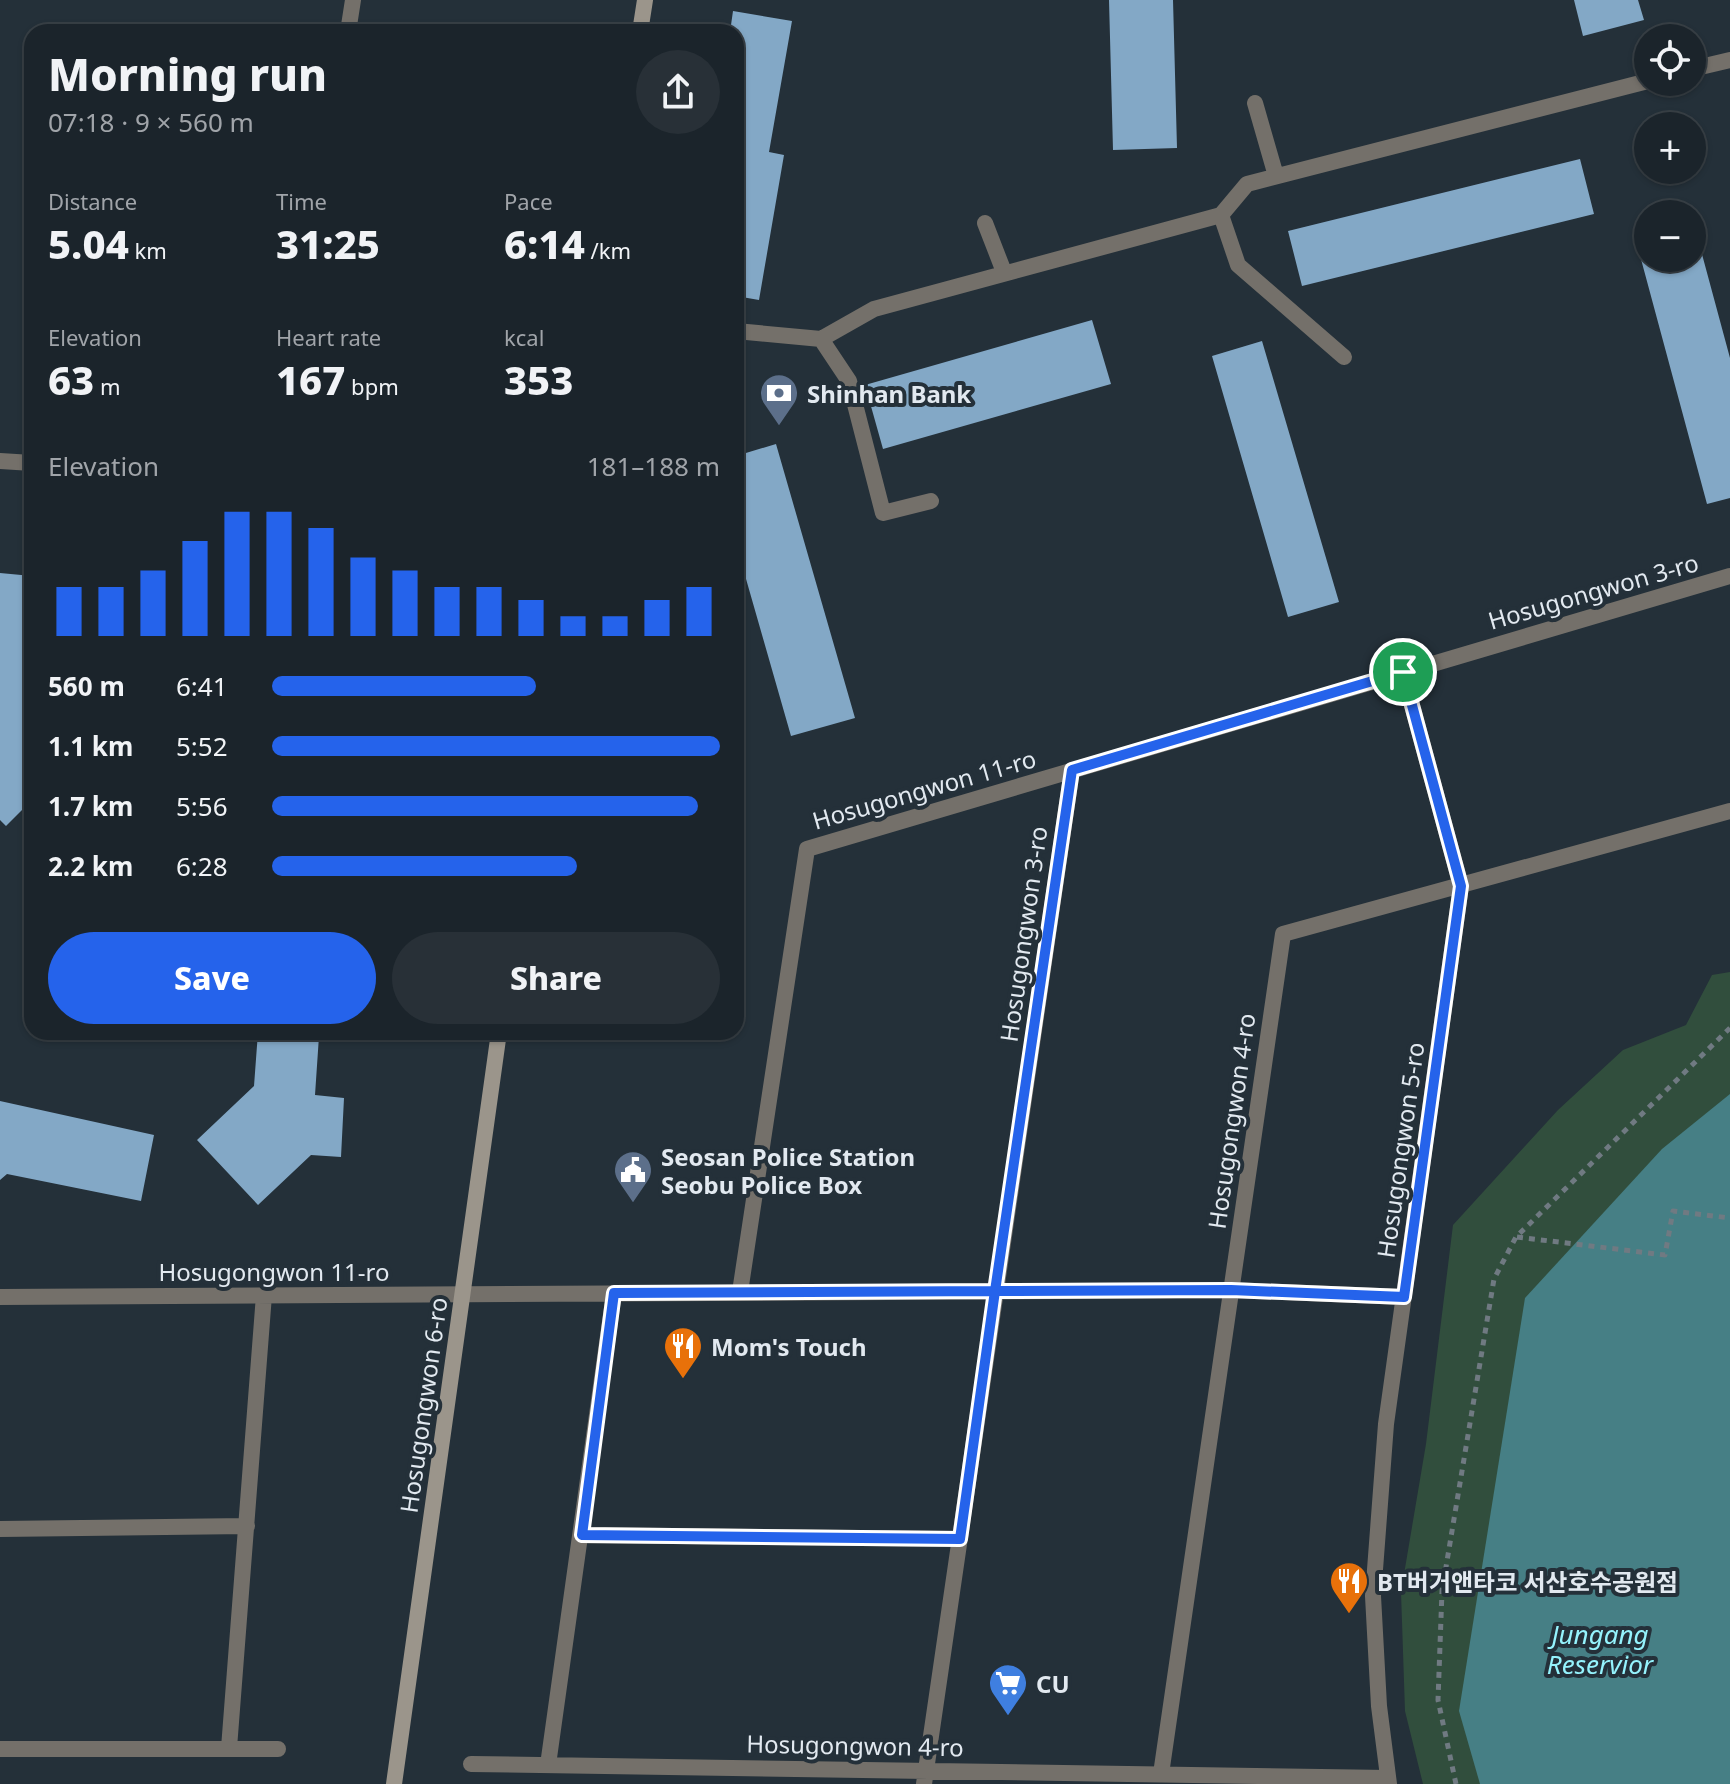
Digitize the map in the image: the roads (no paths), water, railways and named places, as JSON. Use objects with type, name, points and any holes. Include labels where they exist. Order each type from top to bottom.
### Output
[{"type":"street","points":[[349,24],[353,0]]},
{"type":"street","points":[[641,24],[645,0]]},
{"type":"street","points":[[1706,66],[1730,60]]},
{"type":"street","points":[[744,332],[821,339],[874,309],[1221,215],[1247,184],[1634,85]]},
{"type":"street","points":[[1255,103],[1276,176]]},
{"type":"street","points":[[1221,215],[1238,265],[1344,357]]},
{"type":"street","points":[[985,223],[1004,272]]},
{"type":"street","points":[[821,339],[849,381],[883,513],[931,501]]},
{"type":"street","points":[[0,461],[24,462]]},
{"type":"street","name":"Hosugongwon 3-ro","points":[[925,1777],[1072,770],[1730,576]]},
{"type":"street","name":"Hosugongwon 5-ro","points":[[1388,1781],[1379,1706],[1373,1596],[1386,1424],[1461,886],[1403,672]]},
{"type":"street","name":"Hosugongwon 11-ro","points":[[740,1292],[807,849],[1072,770]]},
{"type":"street","name":"Hosugongwon 4-ro","points":[[1161,1774],[1283,934],[1730,811]]},
{"type":"street","name":"Hosugongwon 6-ro","points":[[394,1784],[498,1040]]},
{"type":"street","name":"Hosugongwon 11-ro","points":[[0,1297],[1231,1290],[1404,1297]]},
{"type":"street","points":[[548,1765],[614,1293]]},
{"type":"street","points":[[229,1748],[264,1295]]},
{"type":"street","points":[[0,1529],[247,1526]]},
{"type":"street","points":[[582,1535],[960,1539]]},
{"type":"street","points":[[0,1749],[278,1749]]},
{"type":"street","name":"Hosugongwon 4-ro","points":[[471,1764],[925,1777],[1161,1774],[1388,1781]]},
{"type":"water","name":"Jungang Reservior","points":[[1730,1094],[1730,1784],[1480,1784],[1459,1711],[1525,1298],[1662,1149]]},
{"type":"place","name":"Shinhan Bank","points":[[779,427]]},
{"type":"place","name":"Seosan Police Station Seobu Police Box","points":[[633,1204]]},
{"type":"place","name":"Mom's Touch","points":[[683,1380]]},
{"type":"place","name":"BT버거앤타코 서산호수공원점","points":[[1349,1615]]},
{"type":"place","name":"CU","points":[[1008,1717]]}]
